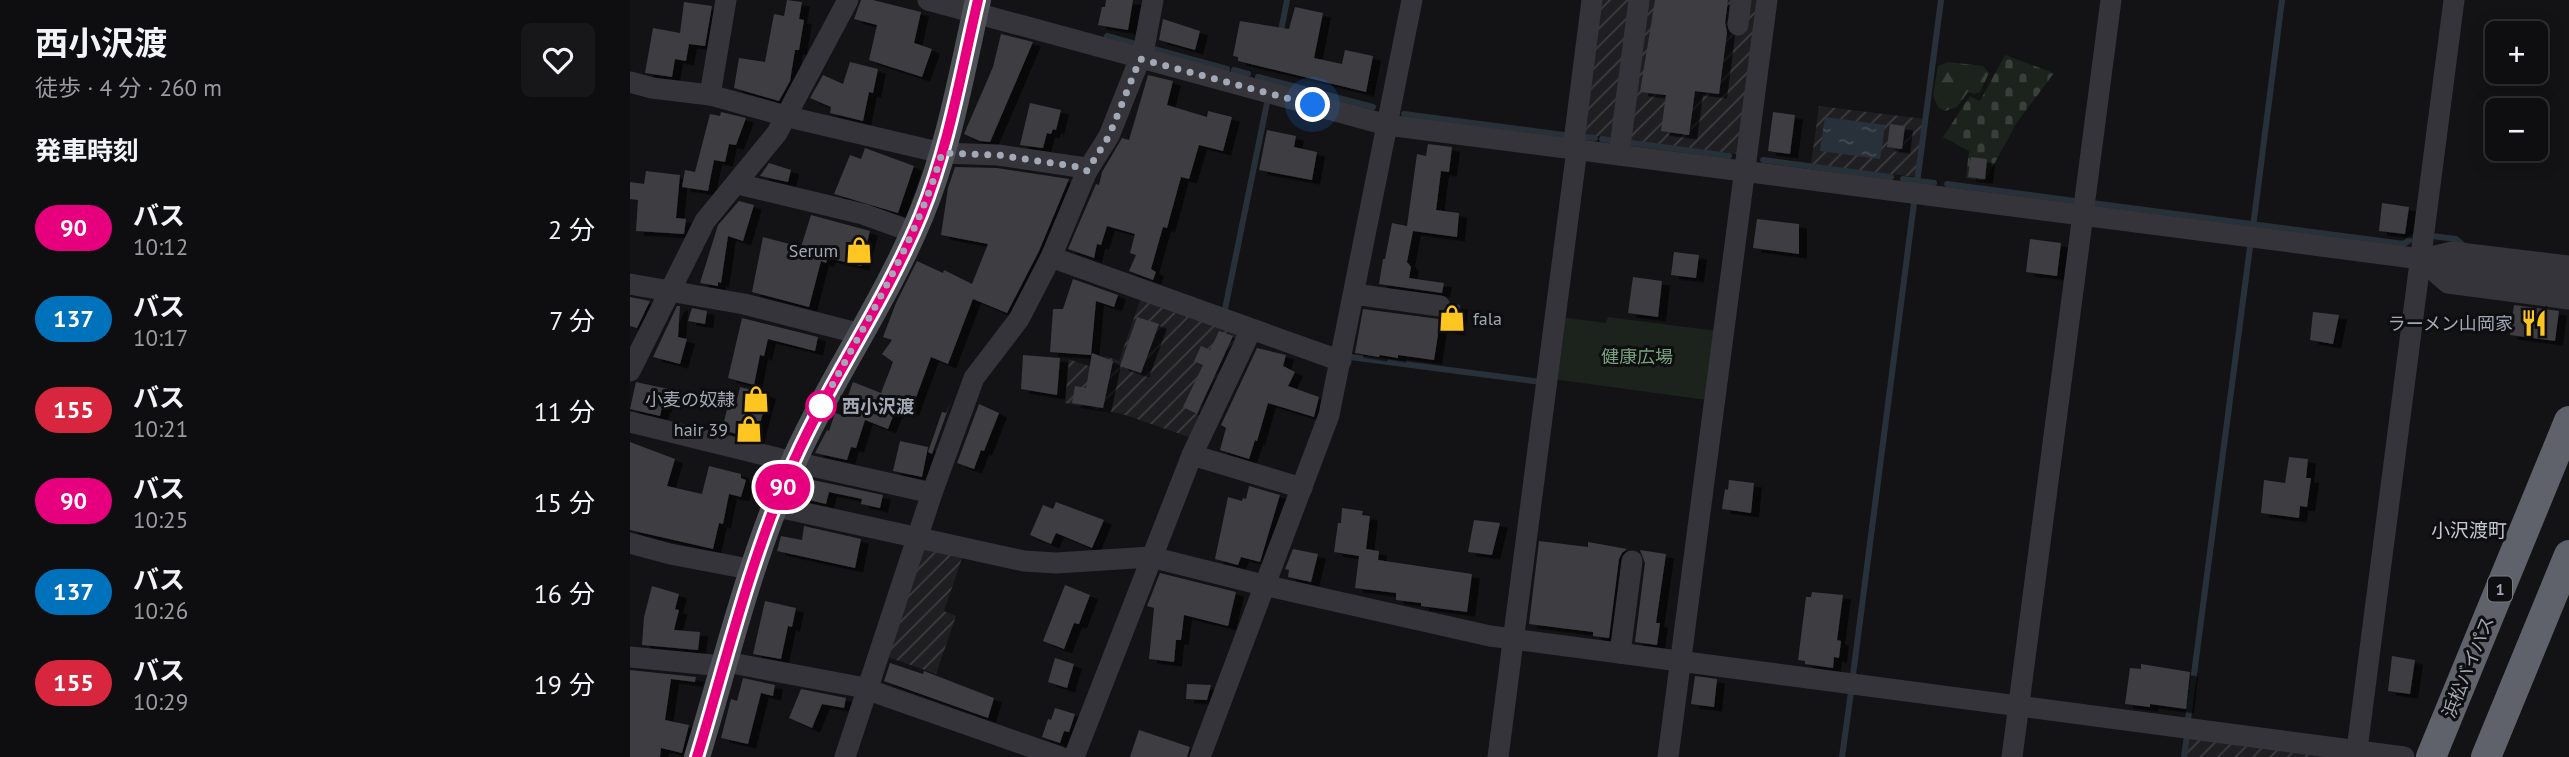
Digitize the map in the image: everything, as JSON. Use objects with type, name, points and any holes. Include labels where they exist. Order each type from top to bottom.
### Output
[{"type":"highway","name":"浜松バイパス","points":[[2431,757],[2569,421]]},
{"type":"highway","points":[[2486,757],[2569,555]]},
{"type":"main road","points":[[696,757],[776,505],[794,462],[913,232],[942,153],[977,6]]},
{"type":"street","points":[[710,96],[726,0]]},
{"type":"street","points":[[630,371],[705,221],[777,133],[848,0]]},
{"type":"street","points":[[928,0],[977,6],[1140,59],[1387,125],[2420,259],[2450,267],[2569,283]]},
{"type":"street","points":[[845,757],[932,493],[974,378],[1018,319],[1051,257],[1087,171],[1109,136],[1144,48],[1153,0]]},
{"type":"street","points":[[1200,757],[1329,415],[1412,0]]},
{"type":"street","points":[[1498,757],[1592,0]]},
{"type":"street","points":[[1619,155],[1639,0]]},
{"type":"street","points":[[1738,25],[1741,0]]},
{"type":"street","points":[[1668,757],[1767,0]]},
{"type":"street","points":[[2012,757],[2111,0]]},
{"type":"street","points":[[2356,753],[2454,0]]},
{"type":"street","points":[[630,82],[652,88],[710,96],[942,153],[1014,157],[1079,167],[1087,171]]},
{"type":"street","points":[[737,181],[742,185],[863,214],[913,232]]},
{"type":"street","points":[[2420,259],[2452,251],[2569,266]]},
{"type":"street","points":[[1051,257],[1341,361]]},
{"type":"street","points":[[2420,259],[2448,283],[2569,299]]},
{"type":"street","points":[[630,284],[761,308],[859,336]]},
{"type":"street","points":[[1354,294],[1440,306]]},
{"type":"street","points":[[1074,757],[1192,456],[1251,330]]},
{"type":"street","points":[[630,422],[932,493]]},
{"type":"street","points":[[1192,456],[1302,488]]},
{"type":"street","points":[[776,505],[1040,563],[1151,557],[1490,636],[2019,705],[2356,753],[2404,757]]},
{"type":"street","points":[[630,543],[670,554],[754,570]]},
{"type":"street","points":[[1620,653],[1632,561]]},
{"type":"street","points":[[630,657],[725,665],[867,690],[1060,757]]},
{"type":"shaded area","points":[[1596,0],[1758,0],[1738,154],[1579,134]]},
{"type":"shaded area","points":[[1819,106],[1924,119],[1916,177],[1811,164]]},
{"type":"shaded area","points":[[1142,295],[1245,333],[1195,439],[1122,414],[1065,403],[1069,359],[1100,370],[1105,356],[1119,361]]},
{"type":"shaded area","points":[[921,546],[963,555],[944,611],[956,616],[936,674],[885,656]]},
{"type":"shaded area","points":[[2188,735],[2350,757],[2185,757]]},
{"type":"green space","points":[[2005,55],[2054,73],[2016,124],[1985,181],[1966,178],[1969,151],[1943,137],[1970,96],[1980,101]]},
{"type":"green space","points":[[1948,62],[1983,66],[1989,73],[1980,92],[1968,92],[1957,107],[1945,111],[1938,107],[1933,95],[1938,66]]},
{"type":"green space","name":"健康広場","points":[[1560,317],[1606,323],[1608,317],[1717,331],[1707,400],[1552,379]]},
{"type":"water","points":[[1825,117],[1885,125],[1880,159],[1820,151]]},
{"type":"building","points":[[787,0],[802,2],[799,19],[804,20],[790,81],[779,101],[734,88],[739,58],[765,62],[774,14],[784,16]]},
{"type":"building","points":[[861,0],[873,0],[921,12],[914,43],[932,49],[922,77],[869,60],[877,25],[854,19]]},
{"type":"building","points":[[1106,0],[1133,0],[1128,30],[1098,25]]},
{"type":"building","points":[[1655,0],[1728,0],[1719,94],[1695,91],[1689,135],[1661,131],[1666,95],[1640,92]]},
{"type":"building","points":[[684,2],[712,6],[705,46],[689,44],[686,61],[675,59],[672,77],[645,73],[653,28],[680,33]]},
{"type":"building","points":[[1295,7],[1323,13],[1314,58],[1342,64],[1345,50],[1373,56],[1366,92],[1238,61],[1238,57],[1233,56],[1240,21],[1289,29]]},
{"type":"building","points":[[1163,19],[1200,31],[1195,50],[1159,40]]},
{"type":"building","points":[[1001,34],[1033,42],[990,142],[980,141],[964,134],[993,67]]},
{"type":"building","points":[[850,62],[878,69],[873,93],[869,92],[863,121],[830,113],[831,107],[810,98],[823,75],[843,84]]},
{"type":"building","points":[[1148,75],[1173,81],[1167,105],[1207,117],[1208,111],[1232,117],[1223,151],[1199,145],[1189,179],[1181,177],[1167,228],[1163,227],[1151,269],[1156,272],[1153,280],[1129,271],[1136,255],[1130,253],[1135,234],[1107,226],[1101,245],[1097,244],[1094,258],[1068,249],[1096,184],[1099,185],[1102,172],[1122,138],[1129,140]]},
{"type":"building","points":[[1030,103],[1061,110],[1056,130],[1053,129],[1051,134],[1047,133],[1043,148],[1020,145]]},
{"type":"building","points":[[721,112],[746,118],[736,145],[729,144],[725,162],[714,160],[708,191],[682,187],[685,170],[695,172],[710,114],[720,116]]},
{"type":"building","points":[[1773,112],[1795,115],[1790,154],[1768,151]]},
{"type":"building","points":[[1890,124],[1905,126],[1902,149],[1887,147]]},
{"type":"building","points":[[1267,130],[1296,136],[1294,147],[1317,152],[1312,180],[1259,170]]},
{"type":"building","points":[[1428,144],[1452,147],[1449,172],[1441,171],[1436,210],[1459,213],[1457,237],[1413,231],[1407,262],[1411,267],[1409,278],[1444,283],[1442,293],[1379,284],[1392,223],[1407,226],[1417,154],[1426,156]]},
{"type":"building","points":[[865,148],[914,166],[898,213],[834,194],[850,155],[861,159]]},
{"type":"building","points":[[1971,157],[1987,159],[1985,179],[1968,177]]},
{"type":"building","points":[[769,163],[791,170],[788,182],[760,176]]},
{"type":"building","points":[[955,167],[997,168],[1069,179],[1039,251],[1007,313],[973,299],[948,364],[931,357],[911,411],[897,406],[888,429],[865,420],[856,448],[851,447],[847,460],[815,453],[827,430],[829,431],[835,413],[841,415],[853,382],[881,393],[893,362],[882,354],[892,340],[883,337],[917,261],[943,273],[944,270],[972,284],[988,244],[941,235],[948,188]]},
{"type":"building","points":[[646,171],[680,175],[676,218],[686,219],[684,234],[636,231],[638,200],[630,199],[630,182],[644,184]]},
{"type":"building","points":[[739,201],[754,205],[743,241],[728,236],[721,283],[718,282],[718,286],[700,283],[718,225]]},
{"type":"building","points":[[2382,203],[2409,207],[2405,234],[2379,231]]},
{"type":"building","points":[[811,215],[870,231],[861,266],[828,258],[826,263],[821,261],[809,307],[752,292],[763,237],[801,247]]},
{"type":"building","points":[[1757,219],[1799,224],[1799,254],[1753,248]]},
{"type":"building","points":[[2030,239],[2061,243],[2057,276],[2026,272]]},
{"type":"building","points":[[1674,252],[1699,255],[1696,278],[1671,275]]},
{"type":"building","points":[[1633,277],[1662,281],[1658,317],[1628,313]]},
{"type":"building","points":[[1073,279],[1118,295],[1114,307],[1096,301],[1091,355],[1050,352],[1053,309],[1063,309]]},
{"type":"building","points":[[630,297],[650,301],[637,328],[630,326]]},
{"type":"building","points":[[1453,304],[1460,305],[1457,331],[1439,328],[1434,360],[1355,353],[1363,309],[1439,319],[1450,315]]},
{"type":"building","name":"ラーメン山岡家","points":[[2514,305],[2559,311],[2555,341],[2510,335]]},
{"type":"building","points":[[677,306],[680,306],[678,337],[687,339],[680,364],[653,357]]},
{"type":"building","points":[[692,308],[707,311],[705,324],[688,321]]},
{"type":"building","points":[[2313,312],[2339,315],[2333,344],[2310,340]]},
{"type":"building","points":[[1137,317],[1159,324],[1141,373],[1120,366]]},
{"type":"building","points":[[742,318],[818,337],[815,351],[768,339],[764,356],[760,355],[754,385],[728,378]]},
{"type":"building","points":[[1219,331],[1233,336],[1197,414],[1183,407],[1203,365],[1194,361],[1201,346],[1210,350]]},
{"type":"building","points":[[1257,348],[1286,355],[1283,366],[1295,372],[1288,386],[1319,397],[1314,417],[1268,403],[1249,459],[1220,450],[1226,428],[1221,425]]},
{"type":"building","points":[[1092,353],[1113,361],[1103,408],[1072,403],[1075,386],[1086,388]]},
{"type":"building","points":[[1023,355],[1060,358],[1057,395],[1021,389]]},
{"type":"building","points":[[636,382],[668,389],[660,416],[630,409]]},
{"type":"building","points":[[740,387],[768,394],[756,439],[722,430],[729,401],[736,403]]},
{"type":"building","points":[[951,401],[932,454],[928,452],[942,412],[946,413]]},
{"type":"building","points":[[979,404],[999,413],[974,469],[957,463]]},
{"type":"building","points":[[900,441],[928,447],[922,477],[893,471]]},
{"type":"building","points":[[630,442],[675,459],[667,486],[702,494],[709,466],[741,474],[741,478],[746,480],[741,497],[729,494],[723,524],[719,523],[713,549],[630,530]]},
{"type":"building","points":[[2289,457],[2308,459],[2306,478],[2311,478],[2307,507],[2300,506],[2299,518],[2261,513],[2264,480],[2285,483]]},
{"type":"building","points":[[804,478],[883,495],[880,508],[861,504],[862,499],[829,492],[826,504],[796,497]]},
{"type":"building","points":[[1729,480],[1754,483],[1751,513],[1722,509]]},
{"type":"building","points":[[1249,486],[1280,495],[1260,562],[1241,557],[1238,565],[1215,559],[1228,497],[1242,501],[1243,498],[1246,499]]},
{"type":"building","points":[[1056,502],[1104,520],[1092,548],[1056,533],[1051,544],[1030,535],[1043,505],[1053,509]]},
{"type":"building","points":[[1342,508],[1363,511],[1362,515],[1370,516],[1366,549],[1379,551],[1378,560],[1472,574],[1467,612],[1421,606],[1421,603],[1396,600],[1396,593],[1355,588],[1359,556],[1334,552]]},
{"type":"building","points":[[1474,520],[1500,523],[1492,555],[1468,552]]},
{"type":"building","points":[[804,526],[861,539],[855,568],[777,551],[781,536],[802,540]]},
{"type":"building","points":[[1539,541],[1588,547],[1588,542],[1627,549],[1619,559],[1609,638],[1593,636],[1593,632],[1529,624]]},
{"type":"building","points":[[1293,549],[1318,554],[1311,582],[1288,577],[1289,570],[1285,569]]},
{"type":"building","points":[[1640,550],[1666,554],[1656,623],[1660,623],[1657,645],[1635,642],[1645,563]]},
{"type":"building","points":[[1160,573],[1236,592],[1228,626],[1184,615],[1181,640],[1176,640],[1174,662],[1149,659],[1154,608],[1147,606]]},
{"type":"building","points":[[1065,585],[1090,595],[1079,624],[1074,623],[1064,649],[1043,641]]},
{"type":"building","points":[[652,586],[679,594],[675,609],[679,610],[674,630],[700,632],[698,650],[642,645],[644,617]]},
{"type":"building","points":[[1812,592],[1843,595],[1837,640],[1841,641],[1839,658],[1834,657],[1833,668],[1805,664],[1805,661],[1798,660],[1806,597],[1811,597]]},
{"type":"building","points":[[765,601],[796,608],[792,627],[788,626],[781,659],[753,654]]},
{"type":"building","points":[[2392,656],[2415,660],[2410,694],[2388,691]]},
{"type":"building","points":[[1055,658],[1074,664],[1067,688],[1048,682]]},
{"type":"building","points":[[890,663],[923,674],[924,671],[994,698],[988,718],[884,681]]},
{"type":"building","points":[[2141,664],[2190,672],[2186,709],[2125,704],[2130,668],[2141,669]]},
{"type":"building","points":[[630,670],[696,677],[695,682],[671,679],[665,720],[689,725],[682,753],[661,748],[660,757],[630,757]]},
{"type":"building","points":[[1695,676],[1717,679],[1714,707],[1691,704]]},
{"type":"building","points":[[743,678],[775,685],[773,696],[761,693],[748,744],[721,738],[731,699],[737,701]]},
{"type":"building","points":[[1187,684],[1211,685],[1207,700],[1186,699]]},
{"type":"building","points":[[801,689],[846,698],[844,708],[822,704],[812,728],[789,718]]},
{"type":"building","points":[[1055,708],[1075,714],[1069,732],[1064,731],[1060,743],[1042,737]]},
{"type":"building","points":[[1139,730],[1190,747],[1187,757],[1130,757]]},
{"type":"waterway","points":[[1280,36],[1287,0]]},
{"type":"waterway","points":[[1917,183],[1941,0]]},
{"type":"waterway","points":[[2253,227],[2282,0]]},
{"type":"waterway","points":[[1107,36],[1139,45]]},
{"type":"waterway","points":[[1150,48],[1227,69]]},
{"type":"waterway","points":[[1234,70],[1248,74]]},
{"type":"waterway","points":[[1258,77],[1373,107]]},
{"type":"waterway","points":[[1224,314],[1267,103]]},
{"type":"waterway","points":[[1404,114],[1564,135]]},
{"type":"waterway","points":[[1584,137],[1595,138]]},
{"type":"waterway","points":[[1602,139],[1609,140]]},
{"type":"waterway","points":[[1632,143],[1729,156]]},
{"type":"waterway","points":[[1763,160],[1891,177]]},
{"type":"waterway","points":[[1903,179],[1934,183]]},
{"type":"waterway","points":[[1947,184],[2075,201]]},
{"type":"waterway","points":[[1853,675],[1914,203]]},
{"type":"waterway","points":[[2092,203],[2404,244],[2415,236]]},
{"type":"waterway","points":[[2432,236],[2456,239],[2463,245]]},
{"type":"waterway","points":[[2188,720],[2250,247]]},
{"type":"waterway","points":[[1350,357],[1541,382]]},
{"type":"waterway","points":[[1842,757],[1851,692]]},
{"type":"waterway","points":[[2184,757],[2187,735]]},
{"type":"bus line","name":"90","points":[[697,757],[765,536],[786,480],[824,399],[906,248],[934,180],[978,0]]},
{"type":"place","name":"Serum","points":[[859,250]]},
{"type":"place","name":"fala","points":[[1452,318]]},
{"type":"place","name":"ラーメン山岡家","points":[[2534,323]]},
{"type":"place","name":"小麦の奴隷","points":[[756,399]]},
{"type":"place","name":"西小沢渡","points":[[821,406]]},
{"type":"place","name":"hair 39","points":[[749,429]]},
{"type":"district","name":"小沢渡町","points":[[2469,530]]},
{"type":"route","points":[[821,406],[818,412],[906,248],[942,153],[1014,157],[1079,167],[1087,171],[1109,136],[1140,59],[1313,105]]}]
